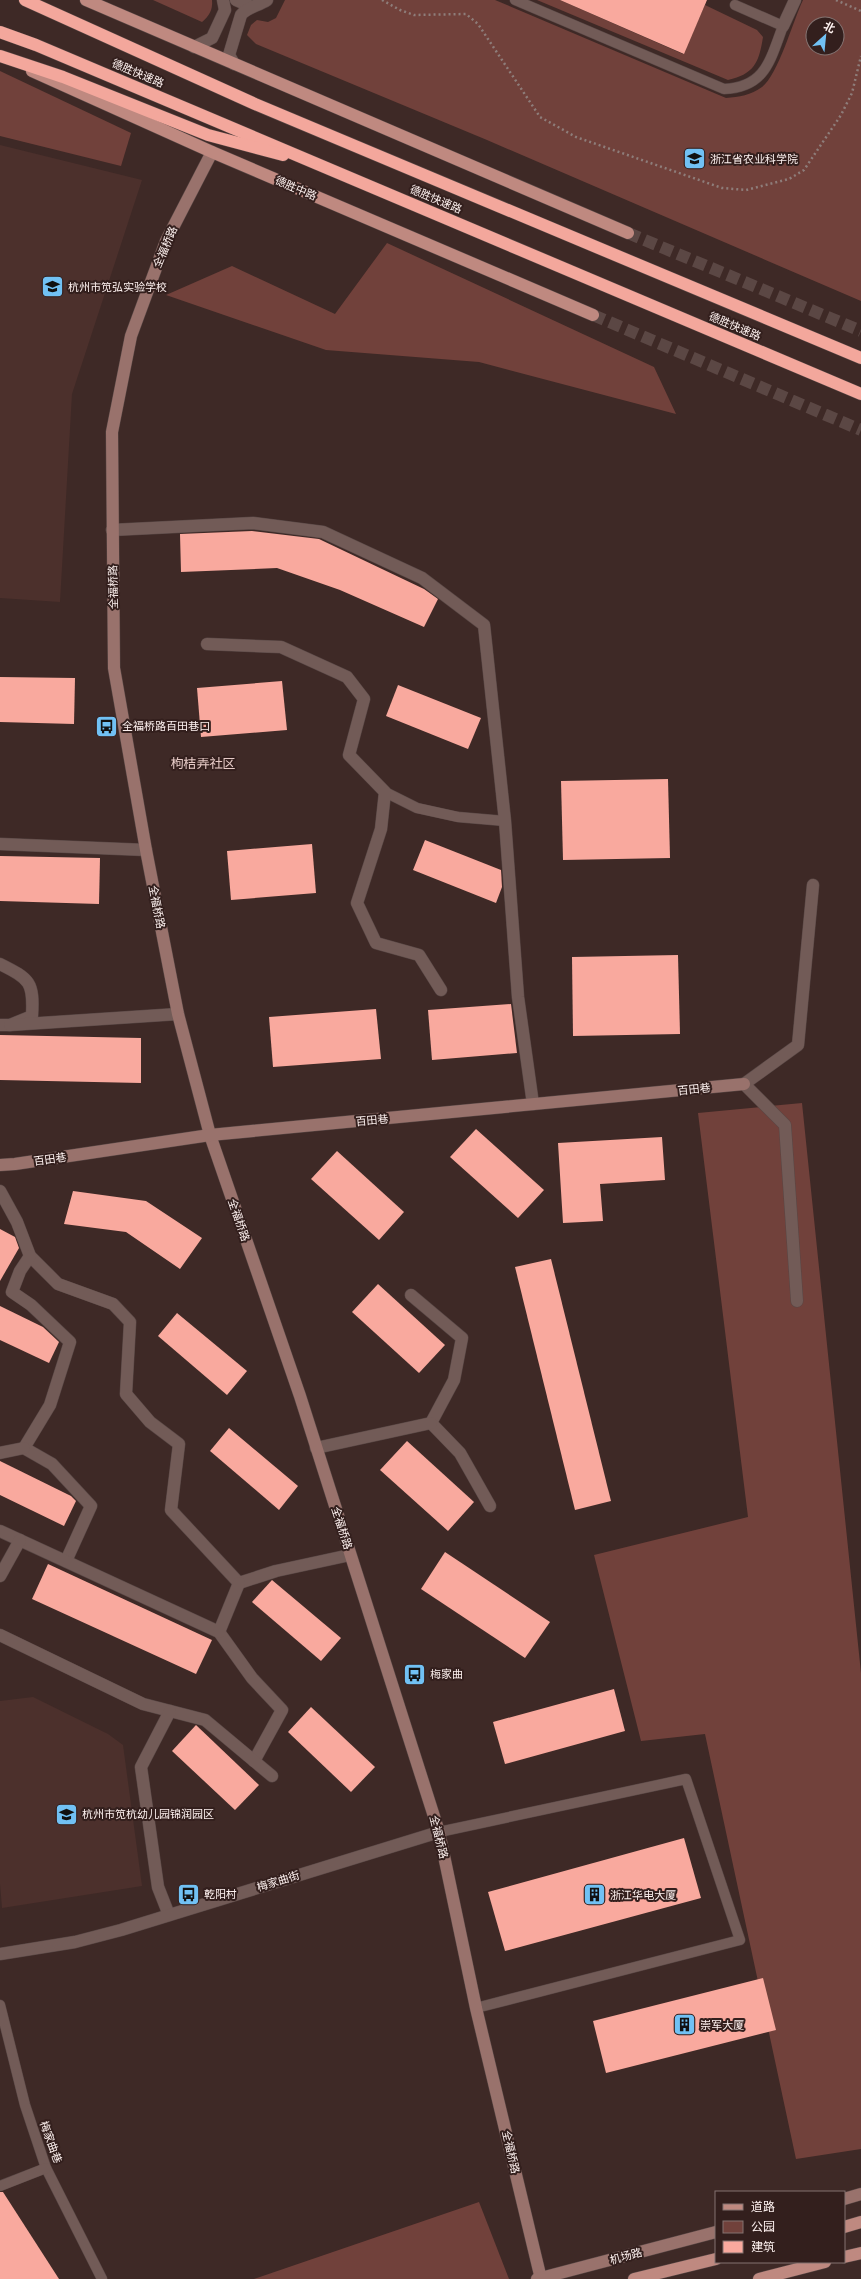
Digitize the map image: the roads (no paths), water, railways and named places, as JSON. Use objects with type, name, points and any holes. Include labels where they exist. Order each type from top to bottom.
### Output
[{"type":"highway","name":"德胜快速路","points":[[25,0],[255,104],[861,358]]},
{"type":"highway","name":"德胜快速路","points":[[0,32],[36,45],[327,167],[861,394]]},
{"type":"highway","points":[[0,56],[63,77],[208,135],[327,167]]},
{"type":"main road","points":[[86,0],[628,233]]},
{"type":"main road","name":"德胜中路","points":[[0,56],[212,152],[593,315]]},
{"type":"main road","points":[[845,2227],[861,2222]]},
{"type":"main road","points":[[845,2257],[861,2253]]},
{"type":"main road","points":[[634,2279],[715,2258]]},
{"type":"main road","points":[[759,2279],[821,2263]]},
{"type":"street","points":[[194,47],[212,38],[225,10],[223,0]]},
{"type":"street","points":[[236,0],[252,8]]},
{"type":"street","points":[[234,64],[229,55],[231,44],[241,15],[245,9],[252,8],[267,0]]},
{"type":"street","points":[[783,26],[795,0]]},
{"type":"street","name":"全福桥路","points":[[212,152],[166,241],[131,336],[112,432],[114,668],[146,850],[178,1014],[210,1135],[316,1448],[439,1832],[476,2008],[540,2279]]},
{"type":"street","points":[[112,530],[253,524],[323,532],[422,578],[484,625],[505,821],[518,997],[533,1104]]},
{"type":"street","points":[[206,644],[281,647],[347,677],[364,699],[350,755],[385,792],[381,829],[357,903],[376,943],[418,955],[441,990]]},
{"type":"street","points":[[0,844],[146,850]]},
{"type":"street","points":[[797,1302],[785,1125],[744,1084],[798,1045],[813,885]]},
{"type":"street","points":[[0,964],[23,976],[33,993],[32,1016],[5,1025]]},
{"type":"street","points":[[5,1025],[178,1014]]},
{"type":"street","name":"百田巷","points":[[0,1165],[210,1135],[744,1084]]},
{"type":"street","points":[[0,1191],[16,1222],[30,1256],[58,1284],[113,1304],[130,1322],[130,1356],[126,1394],[150,1422],[179,1444],[172,1510],[239,1583]]},
{"type":"street","points":[[24,1448],[50,1405],[70,1342],[31,1305],[12,1292],[20,1271],[30,1256]]},
{"type":"street","points":[[316,1448],[431,1423],[454,1380],[462,1338],[411,1295]]},
{"type":"street","points":[[431,1423],[460,1453],[490,1506]]},
{"type":"street","points":[[0,1453],[24,1448],[52,1464],[92,1506],[66,1562]]},
{"type":"street","points":[[0,1531],[219,1632],[252,1678],[282,1710],[254,1761]]},
{"type":"street","points":[[0,1576],[20,1540]]},
{"type":"street","points":[[219,1632],[239,1583],[276,1571],[350,1555]]},
{"type":"street","points":[[0,1635],[143,1704],[205,1720],[272,1776]]},
{"type":"street","points":[[169,1915],[158,1887],[141,1767],[170,1711]]},
{"type":"street","name":"梅家曲街","points":[[0,1954],[74,1942],[169,1915],[439,1832]]},
{"type":"street","points":[[845,2199],[861,2194]]},
{"type":"street","name":"机场路","points":[[540,2279],[715,2232]]},
{"type":"lane","points":[[514,0],[724,89],[740,88],[755,80],[768,65],[783,26],[735,5]]},
{"type":"lane","points":[[385,792],[417,808],[458,817],[505,821]]},
{"type":"lane","points":[[439,1832],[686,1779],[740,1940],[476,2008]]},
{"type":"lane","name":"梅家曲巷","points":[[0,2005],[25,2105],[46,2168],[102,2279]]},
{"type":"lane","points":[[0,2186],[46,2168]]},
{"type":"tunnel","points":[[628,233],[861,331]]},
{"type":"tunnel","points":[[593,315],[861,430]]},
{"type":"place","name":"浙江省农业科学院","points":[[695,159]]},
{"type":"place","name":"杭州市笕弘实验学校","points":[[53,287]]},
{"type":"place","name":"全福桥路百田巷口","points":[[107,726]]},
{"type":"place","name":"梅家曲","points":[[414,1674]]},
{"type":"place","name":"杭州市笕杭幼儿园锦润园区","points":[[66,1814]]},
{"type":"place","name":"乾阳村","points":[[189,1894]]},
{"type":"place","name":"浙江华电大厦","points":[[595,1895]]},
{"type":"place","name":"崇军大厦","points":[[684,2025]]},
{"type":"district","name":"枸桔弄社区","points":[[203,763]]}]
